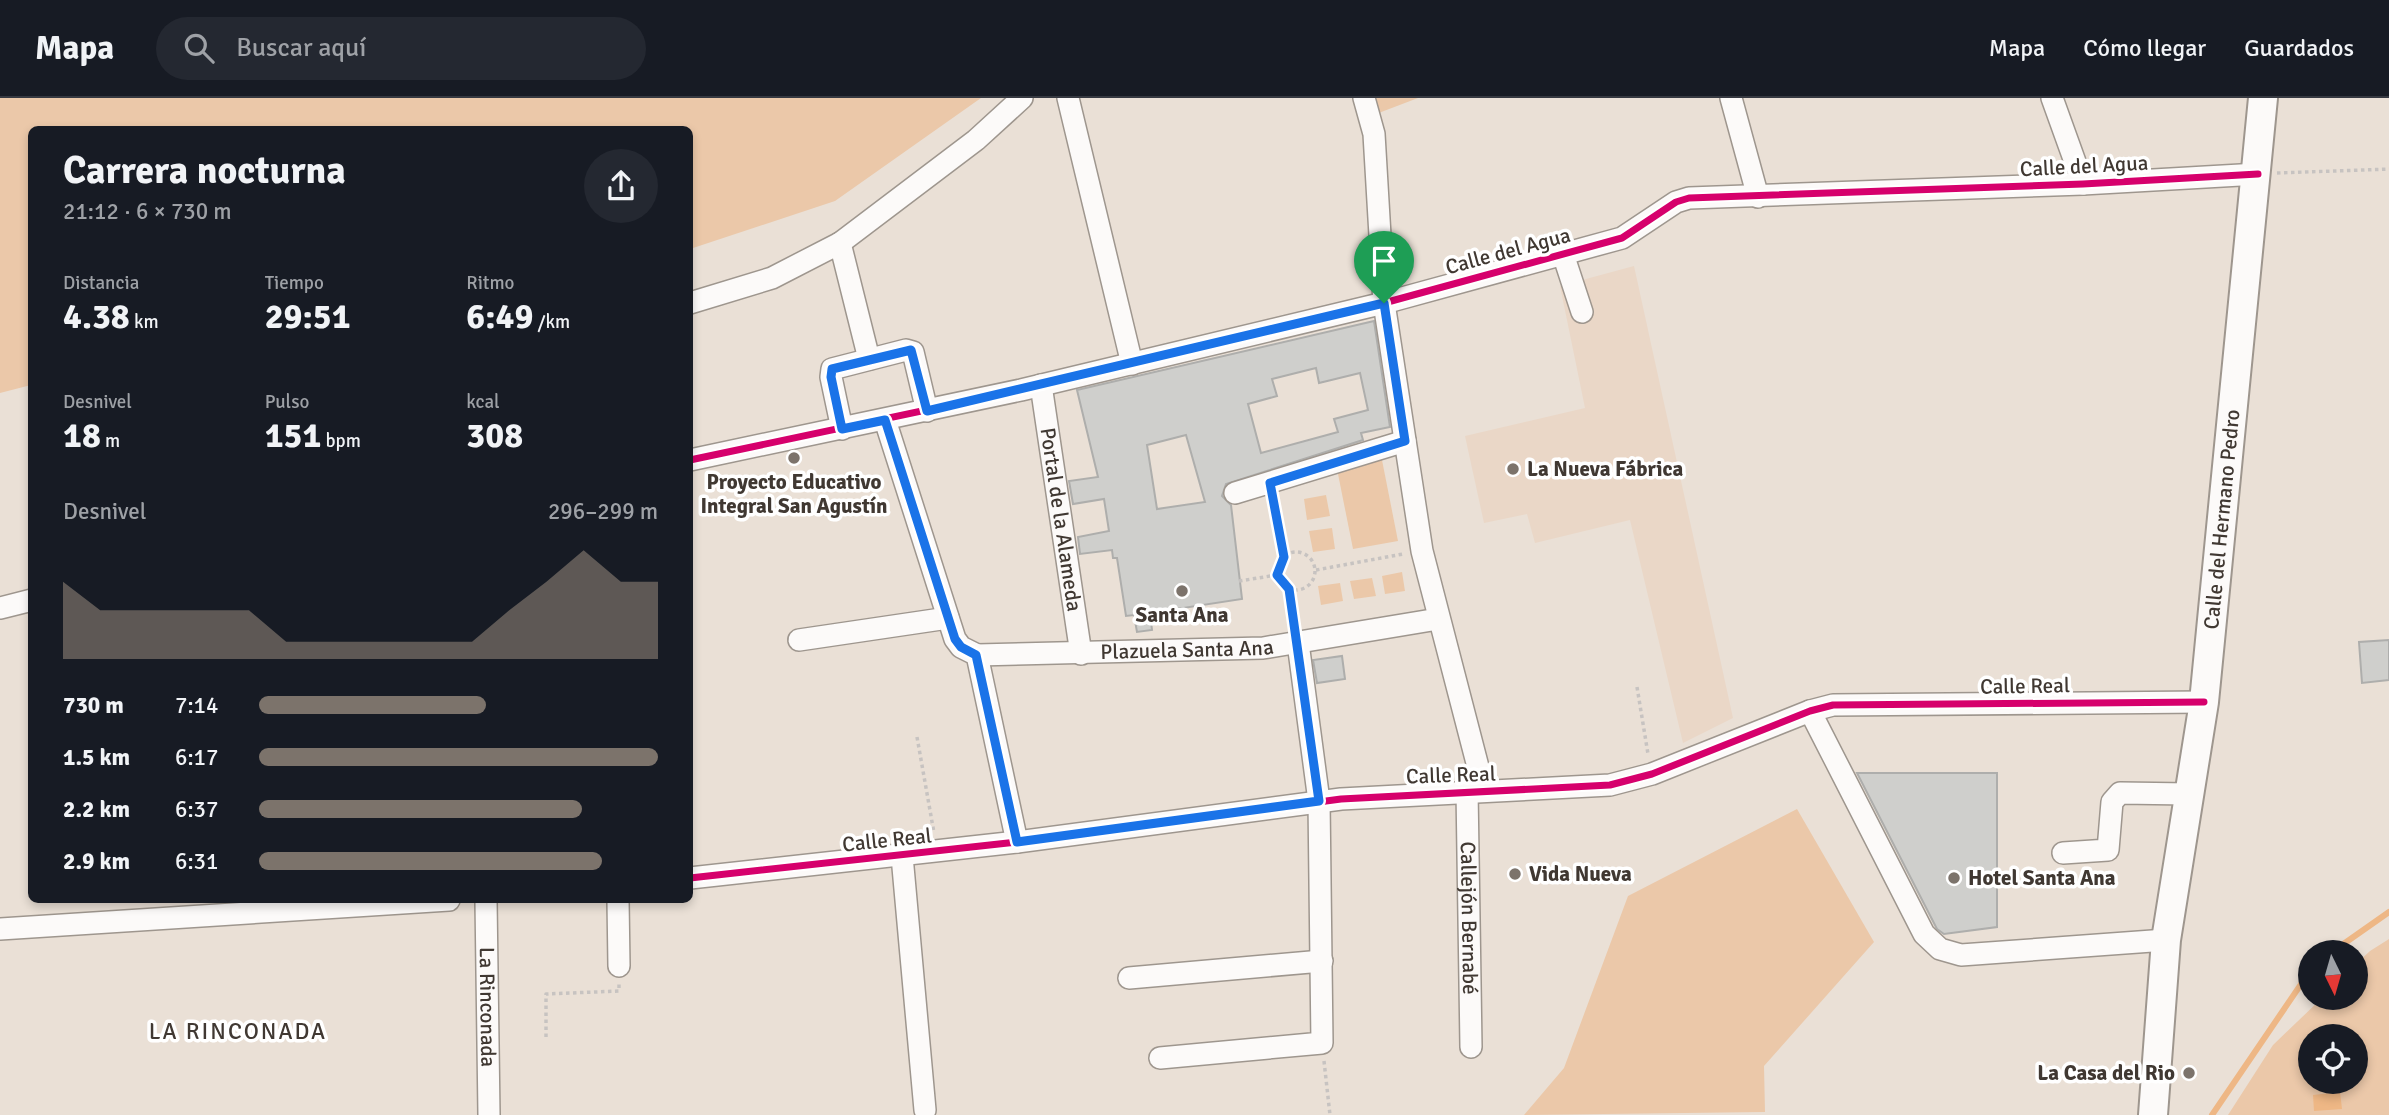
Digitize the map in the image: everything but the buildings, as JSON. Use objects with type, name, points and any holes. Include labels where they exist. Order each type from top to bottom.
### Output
[{"type":"main road","name":"Calle del Hermano Pedro","points":[[2153,1115],[2166,940],[2204,702],[2258,174],[2263,98]]},
{"type":"street","points":[[693,302],[772,278],[840,243],[976,140],[1022,98]]},
{"type":"street","points":[[1068,98],[1132,364]]},
{"type":"street","points":[[1364,98],[1374,134],[1384,303],[1405,441],[1423,551],[1476,790]]},
{"type":"street","points":[[1731,98],[1758,197]]},
{"type":"street","points":[[2052,98],[2083,184]]},
{"type":"street","name":"Calle del Agua","points":[[693,459],[927,411],[1384,303],[1622,238],[1676,202],[1689,198],[2083,184],[2258,174]]},
{"type":"street","points":[[840,243],[869,359]]},
{"type":"street","points":[[1563,254],[1582,312]]},
{"type":"street","points":[[842,429],[831,372],[836,366],[911,350],[927,411]]},
{"type":"street","name":"Portal de la Alameda","points":[[1041,385],[1081,654]]},
{"type":"street","points":[[885,420],[955,639],[961,647],[976,655],[1017,842]]},
{"type":"street","points":[[1235,493],[1405,441]]},
{"type":"street","points":[[0,608],[28,601]]},
{"type":"street","points":[[799,640],[948,618]]},
{"type":"street","name":"Plazuela Santa Ana","points":[[976,655],[1263,648],[1438,619]]},
{"type":"street","points":[[1160,1058],[1322,1043],[1319,801],[1298,643]]},
{"type":"street","name":"Calle Real","points":[[693,878],[938,852],[1319,801],[1476,790],[1523,791],[1610,785],[1651,774],[1810,711],[1833,705],[2204,702]]},
{"type":"street","points":[[1810,711],[1924,934],[1940,948],[1961,955],[2166,940]]},
{"type":"street","name":"Callejón Bernabé","points":[[1471,1047],[1476,790]]},
{"type":"street","points":[[2063,853],[2108,850],[2112,802],[2120,793],[2189,794]]},
{"type":"street","points":[[902,856],[925,1110]]},
{"type":"street","points":[[0,929],[355,903]]},
{"type":"street","name":"La Rinconada","points":[[486,903],[489,1115]]},
{"type":"street","points":[[618,903],[619,966]]},
{"type":"street","points":[[1129,978],[1322,961]]},
{"type":"path","points":[[2258,174],[2389,169]]},
{"type":"path","points":[[1270,483],[1284,557],[1277,575]]},
{"type":"path","points":[[1316,570],[1423,551]]},
{"type":"path","points":[[1284,557],[1300,552],[1313,562],[1316,570],[1315,578],[1305,589],[1289,589]]},
{"type":"path","points":[[1239,581],[1277,575]]},
{"type":"path","points":[[1277,575],[1289,589],[1298,643]]},
{"type":"path","points":[[1637,687],[1651,774]]},
{"type":"path","points":[[917,737],[938,852]]},
{"type":"path","points":[[546,1037],[546,994],[619,991],[619,966]]},
{"type":"path","points":[[1322,1043],[1331,1115]]},
{"type":"shaded area","points":[[0,98],[981,98],[835,201],[693,248],[693,126],[28,126],[28,386],[0,393]]},
{"type":"shaded area","points":[[1370,98],[1418,98],[1376,114]]},
{"type":"shaded area","points":[[1634,266],[1733,718],[1683,743],[1630,520],[1535,543],[1527,514],[1484,523],[1465,436],[1585,408],[1560,286]]},
{"type":"shaded area","points":[[1382,460],[1398,541],[1353,549],[1337,469]]},
{"type":"shaded area","points":[[1326,495],[1330,516],[1307,520],[1304,499]]},
{"type":"shaded area","points":[[1332,528],[1335,549],[1313,552],[1309,531]]},
{"type":"shaded area","points":[[1402,572],[1405,591],[1385,594],[1382,576]]},
{"type":"shaded area","points":[[1372,578],[1376,596],[1354,599],[1350,581]]},
{"type":"shaded area","points":[[1340,583],[1343,601],[1321,605],[1318,586]]},
{"type":"shaded area","points":[[1797,809],[1874,942],[1764,1066],[1765,1112],[1524,1115],[1564,1068],[1628,896]]},
{"type":"shaded area","points":[[2389,939],[2389,1115],[2228,1115],[2273,1045],[2309,1010],[2368,1010],[2368,953]]},
{"type":"shaded area","points":[[2340,1094],[2342,1109],[2314,1111],[2313,1095]]},
{"type":"waterway","points":[[2349,940],[2389,912]]},
{"type":"waterway","points":[[2212,1115],[2298,989]]},
{"type":"cycle path","points":[[693,459],[1021,390],[1384,303],[1622,238],[1676,202],[1689,198],[2083,184],[2258,174]]},
{"type":"cycle path","points":[[693,878],[1017,842],[1341,799],[1610,785],[1652,774],[1810,711],[1833,705],[2204,702]]},
{"type":"place","name":"Proyecto Educativo Integral San Agustín","points":[[794,458]]},
{"type":"place","name":"La Nueva Fábrica","points":[[1513,469]]},
{"type":"place","name":"Santa Ana","points":[[1182,591]]},
{"type":"place","name":"Vida Nueva","points":[[1515,874]]},
{"type":"place","name":"Hotel Santa Ana","points":[[1954,878]]},
{"type":"place","name":"La Casa del Rio","points":[[2189,1073]]},
{"type":"district","name":"LA RINCONADA","points":[[238,1031]]},
{"type":"route","points":[[1384,303],[1405,441],[1270,483],[1284,557],[1279,562],[1277,575],[1279,581],[1289,589],[1319,801],[1017,842],[976,655],[961,647],[955,639],[885,420],[842,429],[831,377],[832,369],[911,350],[927,411],[1384,303]]}]
